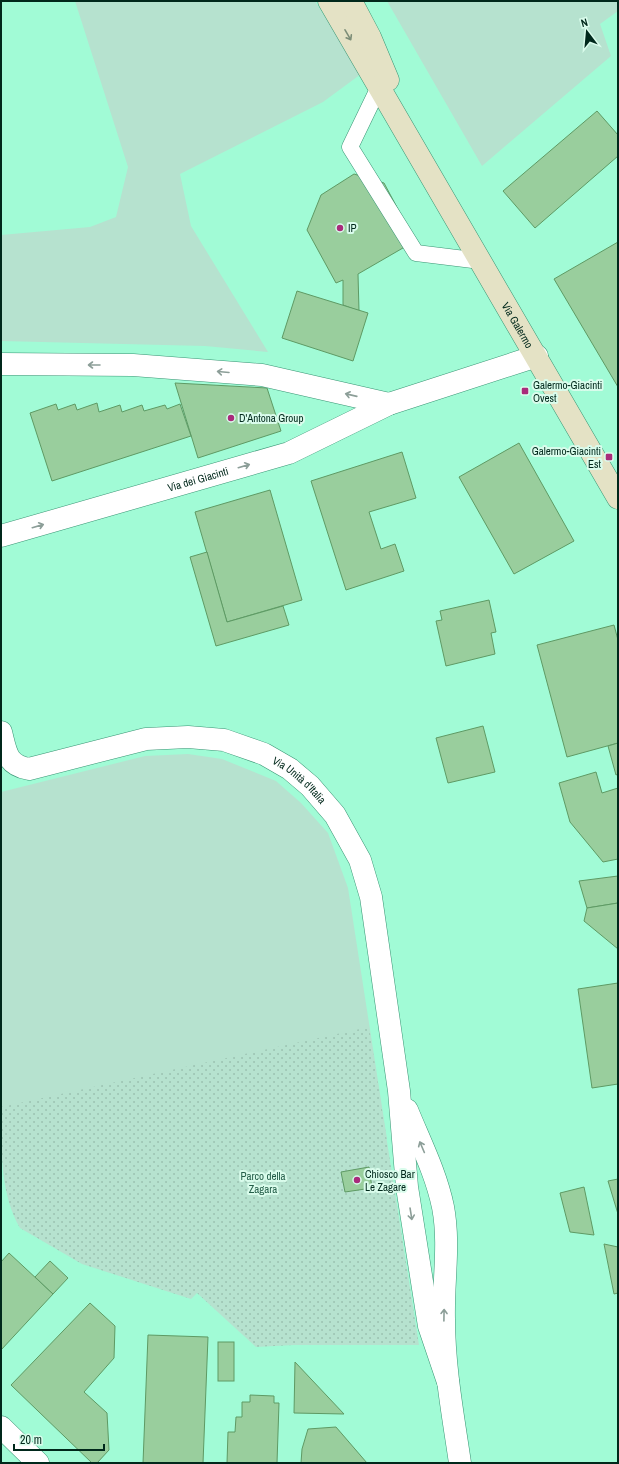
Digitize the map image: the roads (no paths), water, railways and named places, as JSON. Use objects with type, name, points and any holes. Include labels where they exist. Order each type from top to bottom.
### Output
[{"type":"main road","points":[[329,1],[417,151]]},
{"type":"main road","points":[[350,1],[370,37],[417,151]]},
{"type":"main road","name":"Via Galermo","points":[[417,151],[618,498]]},
{"type":"street","name":"Via dei Giacinti","points":[[1,536],[289,453],[389,404],[537,356]]},
{"type":"street","points":[[1,364],[133,365],[262,375],[389,404]]},
{"type":"street","name":"Via Unità d'Italia","points":[[1,732],[11,762],[18,767],[29,769],[146,739],[188,737],[224,740],[264,754],[290,769],[310,786],[335,815],[360,860],[371,898],[399,1092]]},
{"type":"street","points":[[399,1092],[436,1179],[443,1207],[446,1232],[444,1318],[448,1382],[460,1463]]},
{"type":"street","points":[[399,1092],[407,1187],[429,1326],[448,1382]]},
{"type":"street","points":[[407,1187],[413,1177],[419,1175],[425,1174],[436,1179]]},
{"type":"street","points":[[1,1427],[38,1463]]},
{"type":"lane","points":[[379,87],[350,147],[416,253],[481,261]]},
{"type":"place","name":"IP","points":[[340,228]]},
{"type":"place","name":"Galermo-Giacinti Ovest","points":[[525,391]]},
{"type":"place","name":"D'Antona Group","points":[[231,418]]},
{"type":"place","name":"Galermo-Giacinti Est","points":[[609,457]]},
{"type":"place","name":"Chiosco Bar Le Zagare","points":[[357,1180]]},
{"type":"park label","name":"Parco della Zagara","points":[[263,1182]]}]
